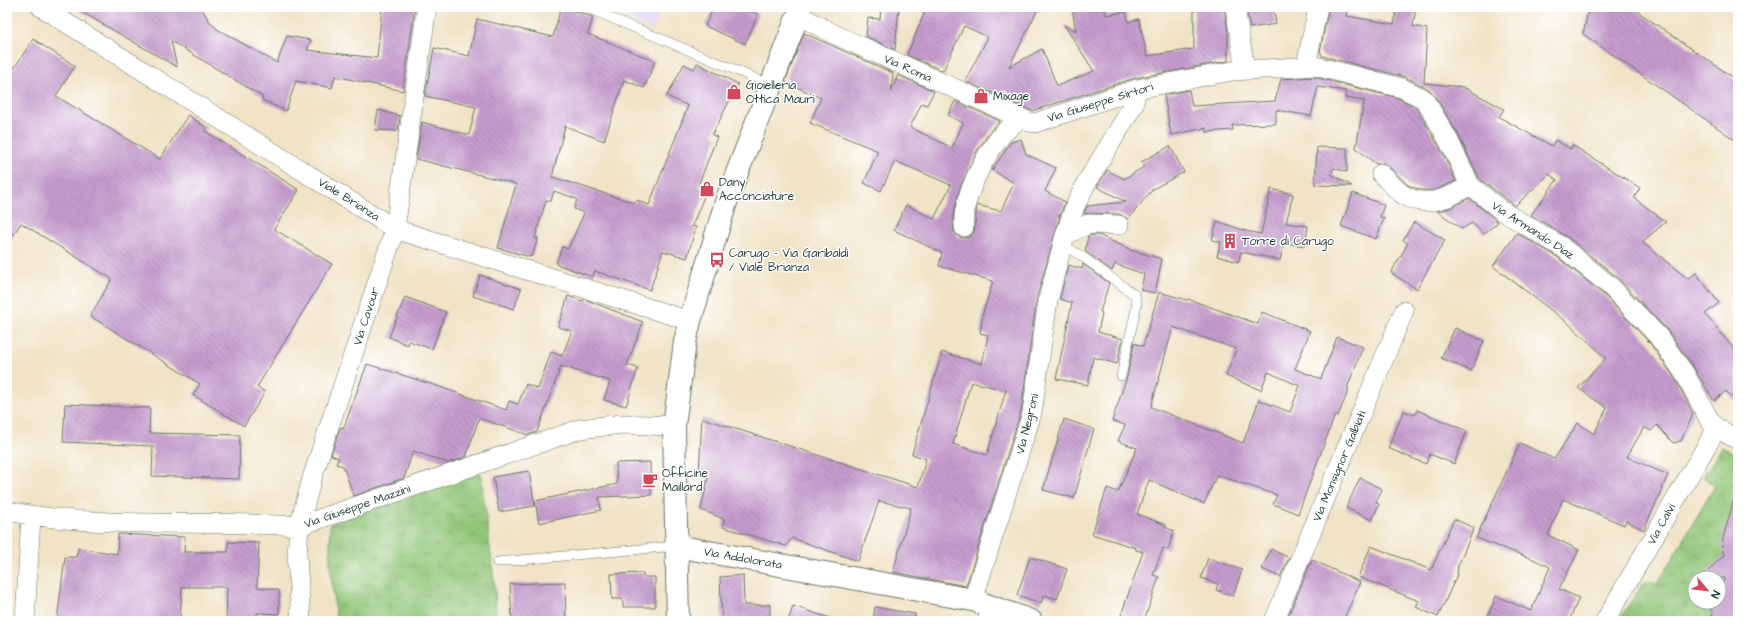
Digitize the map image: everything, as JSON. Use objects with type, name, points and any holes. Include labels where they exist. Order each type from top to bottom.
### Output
[{"type":"street","name":"Viale Brianza","points":[[41,7],[395,229],[690,321]]},
{"type":"street","name":"Via Cavour","points":[[301,621],[297,555],[299,526],[313,475],[395,229],[427,7]]},
{"type":"street","points":[[1235,7],[1245,70]]},
{"type":"street","points":[[1306,66],[1318,7]]},
{"type":"street","points":[[678,621],[674,426],[681,365],[690,321],[727,199],[799,11]]},
{"type":"street","name":"Via Roma","points":[[799,11],[836,35],[990,104],[1018,119]]},
{"type":"street","name":"Via Giuseppe Sirtori","points":[[1018,119],[1035,123],[1137,89],[1232,71],[1306,66]]},
{"type":"street","name":"Via Armando Diaz","points":[[1306,66],[1315,66],[1402,88],[1424,99],[1449,141],[1470,185],[1502,211],[1562,247],[1591,269],[1632,308],[1658,336],[1685,374],[1710,420],[1717,428],[1738,440]]},
{"type":"street","name":"Via Negroni","points":[[981,608],[1032,413],[1048,300],[1064,240],[1075,206],[1087,182],[1133,106],[1137,89]]},
{"type":"street","points":[[964,227],[968,202],[975,178],[994,145],[1018,119]]},
{"type":"street","points":[[1381,174],[1402,194],[1422,202],[1439,201],[1454,196],[1470,185]]},
{"type":"street","points":[[1064,240],[1089,224],[1119,225]]},
{"type":"street","name":"Via Monsignor Galbiati","points":[[1274,621],[1404,311]]},
{"type":"street","name":"Via Giuseppe Mazzini","points":[[7,511],[32,516],[99,522],[254,523],[299,526],[580,429],[622,424],[674,426]]},
{"type":"street","name":"Via Calvi","points":[[1605,621],[1717,428]]},
{"type":"street","points":[[25,621],[32,516]]},
{"type":"street","name":"Via Addolorata","points":[[676,546],[981,608],[1031,621]]},
{"type":"lane","points":[[585,7],[771,85]]},
{"type":"lane","points":[[1064,240],[1080,255],[1135,295],[1137,304],[1121,376]]},
{"type":"lane","name":"Via Addolorata","points":[[497,562],[676,546]]},
{"type":"shaded area","points":[[629,7],[659,7],[656,14],[659,16],[652,30],[628,19],[632,9]]},
{"type":"green space","points":[[1722,447],[1738,455],[1738,621],[1618,621],[1642,585],[1648,582],[1657,584],[1715,486],[1703,477]]},
{"type":"green space","points":[[481,473],[495,589],[496,621],[336,621],[330,563],[330,524]]},
{"type":"building","points":[[73,7],[201,7],[209,21],[217,29],[277,63],[287,36],[311,40],[307,50],[377,58],[382,7],[415,7],[403,91],[335,76],[332,88],[296,81],[286,111],[262,100],[263,97],[171,41],[177,67]]},
{"type":"building","points":[[561,7],[593,17],[588,34],[655,61],[644,88],[624,80],[604,141],[565,126],[552,177],[635,203],[636,200],[649,205],[688,106],[667,96],[684,64],[694,69],[697,63],[738,84],[712,135],[717,137],[698,186],[707,189],[692,226],[696,227],[687,258],[663,251],[650,290],[595,271],[593,277],[556,264],[562,247],[568,249],[584,213],[574,209],[577,199],[554,191],[551,201],[546,200],[535,238],[538,238],[532,256],[530,257],[498,248],[516,184],[416,159],[422,122],[469,135],[476,107],[425,96],[434,48],[469,56],[477,19],[553,37]]},
{"type":"building","points":[[714,7],[751,7],[750,11],[758,14],[745,44],[705,26]]},
{"type":"building","points":[[881,7],[899,7],[895,50],[866,36],[868,18],[880,19]]},
{"type":"building","points":[[927,7],[1039,7],[1009,67],[1042,49],[1057,86],[1094,71],[1064,25],[1076,31],[1072,9],[1105,7],[1106,15],[1126,12],[1128,22],[1139,19],[1147,56],[1194,49],[1194,7],[1224,7],[1228,32],[1228,61],[1135,78],[1032,111],[965,81],[988,37],[964,26],[943,71],[907,55]]},
{"type":"building","points":[[1246,7],[1273,7],[1276,24],[1250,28]]},
{"type":"building","points":[[1329,7],[1348,7],[1346,16],[1394,24],[1397,7],[1416,7],[1413,26],[1427,29],[1424,83],[1463,87],[1504,109],[1499,117],[1552,146],[1555,140],[1571,149],[1572,145],[1640,188],[1634,198],[1666,222],[1642,242],[1688,279],[1696,273],[1719,303],[1705,314],[1738,354],[1738,405],[1726,391],[1714,401],[1694,368],[1667,330],[1618,278],[1569,238],[1531,215],[1557,180],[1549,174],[1515,206],[1479,178],[1459,136],[1440,104],[1429,89],[1405,77],[1322,56],[1320,51]]},
{"type":"building","points":[[1589,7],[1631,7],[1738,81],[1738,142],[1583,34]]},
{"type":"building","points":[[804,33],[893,73],[891,92],[898,75],[934,91],[927,105],[922,103],[910,127],[952,148],[963,123],[948,115],[955,101],[1000,121],[992,129],[978,149],[960,187],[953,216],[954,232],[959,237],[969,237],[974,232],[977,205],[1001,211],[1014,183],[992,170],[1011,142],[1021,139],[1026,154],[1056,168],[1045,191],[1065,202],[1060,216],[1058,216],[1060,217],[1037,297],[1021,411],[966,586],[893,572],[911,508],[879,501],[858,561],[792,538],[786,546],[723,527],[724,519],[701,510],[708,477],[699,473],[702,418],[918,487],[926,459],[912,454],[942,352],[982,364],[988,335],[980,333],[983,313],[993,281],[939,266],[942,253],[894,230],[906,205],[934,219],[951,185],[895,161],[881,191],[864,183],[878,151],[810,123],[821,98],[785,82]],"holes":[[[971,382],[1006,390],[987,455],[953,444]]]},
{"type":"building","points":[[33,39],[75,66],[56,96],[160,159],[188,115],[207,128],[205,131],[299,190],[274,229],[332,264],[257,387],[265,392],[244,426],[193,395],[200,384],[90,316],[112,279],[21,223],[7,245],[7,66],[13,70]]},
{"type":"building","points":[[1314,77],[1398,98],[1416,107],[1439,146],[1456,181],[1435,190],[1421,190],[1408,185],[1388,166],[1383,163],[1376,164],[1356,148],[1364,101],[1345,98],[1346,91],[1318,87],[1311,116],[1276,110],[1276,124],[1232,125],[1233,130],[1206,132],[1206,128],[1171,135],[1164,95],[1189,90],[1192,106],[1275,101],[1281,79]]},
{"type":"building","points":[[378,110],[400,116],[398,131],[375,130]]},
{"type":"building","points":[[1170,146],[1184,172],[1153,189],[1128,219],[1119,214],[1084,214],[1087,206],[1126,202],[1097,187],[1107,170],[1124,179],[1144,167],[1141,162]]},
{"type":"building","points":[[1317,147],[1347,148],[1347,172],[1334,168],[1331,174],[1352,186],[1315,185]]},
{"type":"building","points":[[1271,189],[1293,194],[1286,223],[1308,226],[1305,246],[1284,243],[1280,260],[1241,252],[1238,262],[1217,256],[1221,242],[1212,240],[1217,221],[1246,231],[1261,234]]},
{"type":"building","points":[[1353,193],[1384,205],[1380,217],[1384,218],[1376,239],[1341,226]]},
{"type":"building","points":[[1469,198],[1498,222],[1484,234],[1472,223],[1462,229],[1437,211],[1450,208]]},
{"type":"building","points":[[1414,222],[1445,240],[1417,289],[1391,273],[1408,243],[1403,240]]},
{"type":"building","points":[[1517,233],[1556,256],[1603,294],[1650,343],[1676,380],[1693,414],[1681,441],[1673,443],[1657,425],[1651,431],[1644,427],[1627,457],[1668,475],[1644,530],[1626,521],[1624,525],[1563,499],[1548,535],[1579,550],[1559,589],[1579,598],[1569,621],[1486,621],[1496,596],[1531,611],[1550,567],[1476,538],[1520,443],[1554,459],[1578,423],[1594,434],[1607,408],[1578,388],[1606,358],[1568,323],[1493,266]]},
{"type":"building","points":[[1099,235],[1131,250],[1162,259],[1155,293],[1141,290],[1144,274],[1115,264],[1112,271],[1085,251],[1088,236]]},
{"type":"building","points":[[1083,264],[1109,283],[1100,312],[1102,313],[1098,332],[1123,339],[1117,364],[1093,357],[1088,385],[1056,379],[1072,303],[1060,299],[1068,265],[1082,269]]},
{"type":"building","points":[[480,275],[521,289],[514,309],[473,296]]},
{"type":"building","points":[[1159,292],[1187,300],[1188,299],[1258,324],[1262,312],[1310,331],[1295,369],[1321,379],[1337,337],[1363,347],[1347,388],[1349,389],[1338,416],[1335,415],[1298,514],[1273,504],[1277,495],[1217,475],[1204,504],[1149,480],[1137,514],[1166,525],[1165,527],[1174,531],[1168,550],[1163,548],[1153,575],[1159,577],[1144,621],[1128,621],[1120,618],[1143,552],[1136,550],[1136,548],[1092,534],[1107,488],[1118,492],[1137,448],[1118,441],[1125,425],[1112,421],[1127,377],[1134,343],[1143,346]],"holes":[[[1173,327],[1236,349],[1226,376],[1261,390],[1268,372],[1300,386],[1290,412],[1259,400],[1243,443],[1151,407]]]},
{"type":"building","points":[[568,296],[583,301],[584,299],[643,322],[627,365],[638,368],[626,406],[604,400],[610,381],[561,366],[537,432],[528,435],[479,418],[466,457],[448,463],[413,451],[404,478],[354,496],[343,466],[336,464],[339,458],[331,455],[340,428],[344,427],[367,364],[506,410],[509,401],[518,404],[526,384],[538,389],[551,352],[562,356],[572,331],[558,327]]},
{"type":"building","points":[[405,297],[446,312],[432,349],[409,341],[408,345],[389,337]]},
{"type":"building","points":[[1455,328],[1484,341],[1471,371],[1441,358]]},
{"type":"building","points":[[65,404],[150,408],[149,433],[240,435],[239,479],[152,476],[153,446],[63,442]]},
{"type":"building","points":[[1417,410],[1467,431],[1454,464],[1430,454],[1426,464],[1388,448],[1404,411],[1415,415]]},
{"type":"building","points":[[1064,419],[1094,429],[1074,498],[1043,490]]},
{"type":"building","points":[[650,462],[651,495],[599,497],[601,510],[539,523],[535,501],[617,484],[616,463]]},
{"type":"building","points":[[529,471],[535,506],[499,512],[493,477]]},
{"type":"building","points":[[1360,478],[1382,489],[1376,502],[1379,504],[1372,520],[1346,508]]},
{"type":"building","points":[[1734,499],[1738,500],[1738,621],[1710,621],[1713,613],[1711,610],[1727,610],[1727,570],[1709,570],[1724,555],[1722,547],[1723,538]]},
{"type":"building","points":[[1454,519],[1474,528],[1458,566],[1457,575],[1438,617],[1416,607],[1419,601],[1358,577],[1371,546],[1431,570]]},
{"type":"building","points":[[118,534],[185,537],[184,552],[228,552],[228,542],[259,543],[257,587],[279,590],[279,614],[257,613],[258,621],[226,621],[227,587],[182,587],[180,621],[57,621],[65,557],[76,557],[78,548],[117,554]]},
{"type":"building","points":[[1271,549],[1289,558],[1280,577],[1262,569]]},
{"type":"building","points":[[1030,557],[1067,569],[1057,599],[1044,595],[1041,603],[1017,595]]},
{"type":"building","points":[[1208,558],[1242,570],[1233,596],[1216,590],[1218,584],[1201,578]]},
{"type":"building","points":[[1312,560],[1360,582],[1343,621],[1286,621]]},
{"type":"building","points":[[643,573],[643,577],[655,577],[655,607],[623,607],[623,599],[612,599],[611,574]]},
{"type":"building","points":[[743,575],[744,605],[770,605],[770,621],[722,621],[720,577]]},
{"type":"building","points":[[565,582],[566,621],[512,621],[510,584]]},
{"type":"building","points":[[793,606],[830,618],[830,621],[788,621]]},
{"type":"building","points":[[875,607],[915,614],[915,621],[873,621]]},
{"type":"place","name":"Gioielleria Ottica Mauri","points":[[734,92]]},
{"type":"place","name":"Mixage","points":[[981,96]]},
{"type":"place","name":"Dany Acconciature","points":[[707,189]]},
{"type":"place","name":"Torre di Carugo","points":[[1230,241]]},
{"type":"place","name":"Carugo - Via Garibaldi / Viale Brianza","points":[[717,260]]},
{"type":"place","name":"Officine Maillard","points":[[650,480]]}]
